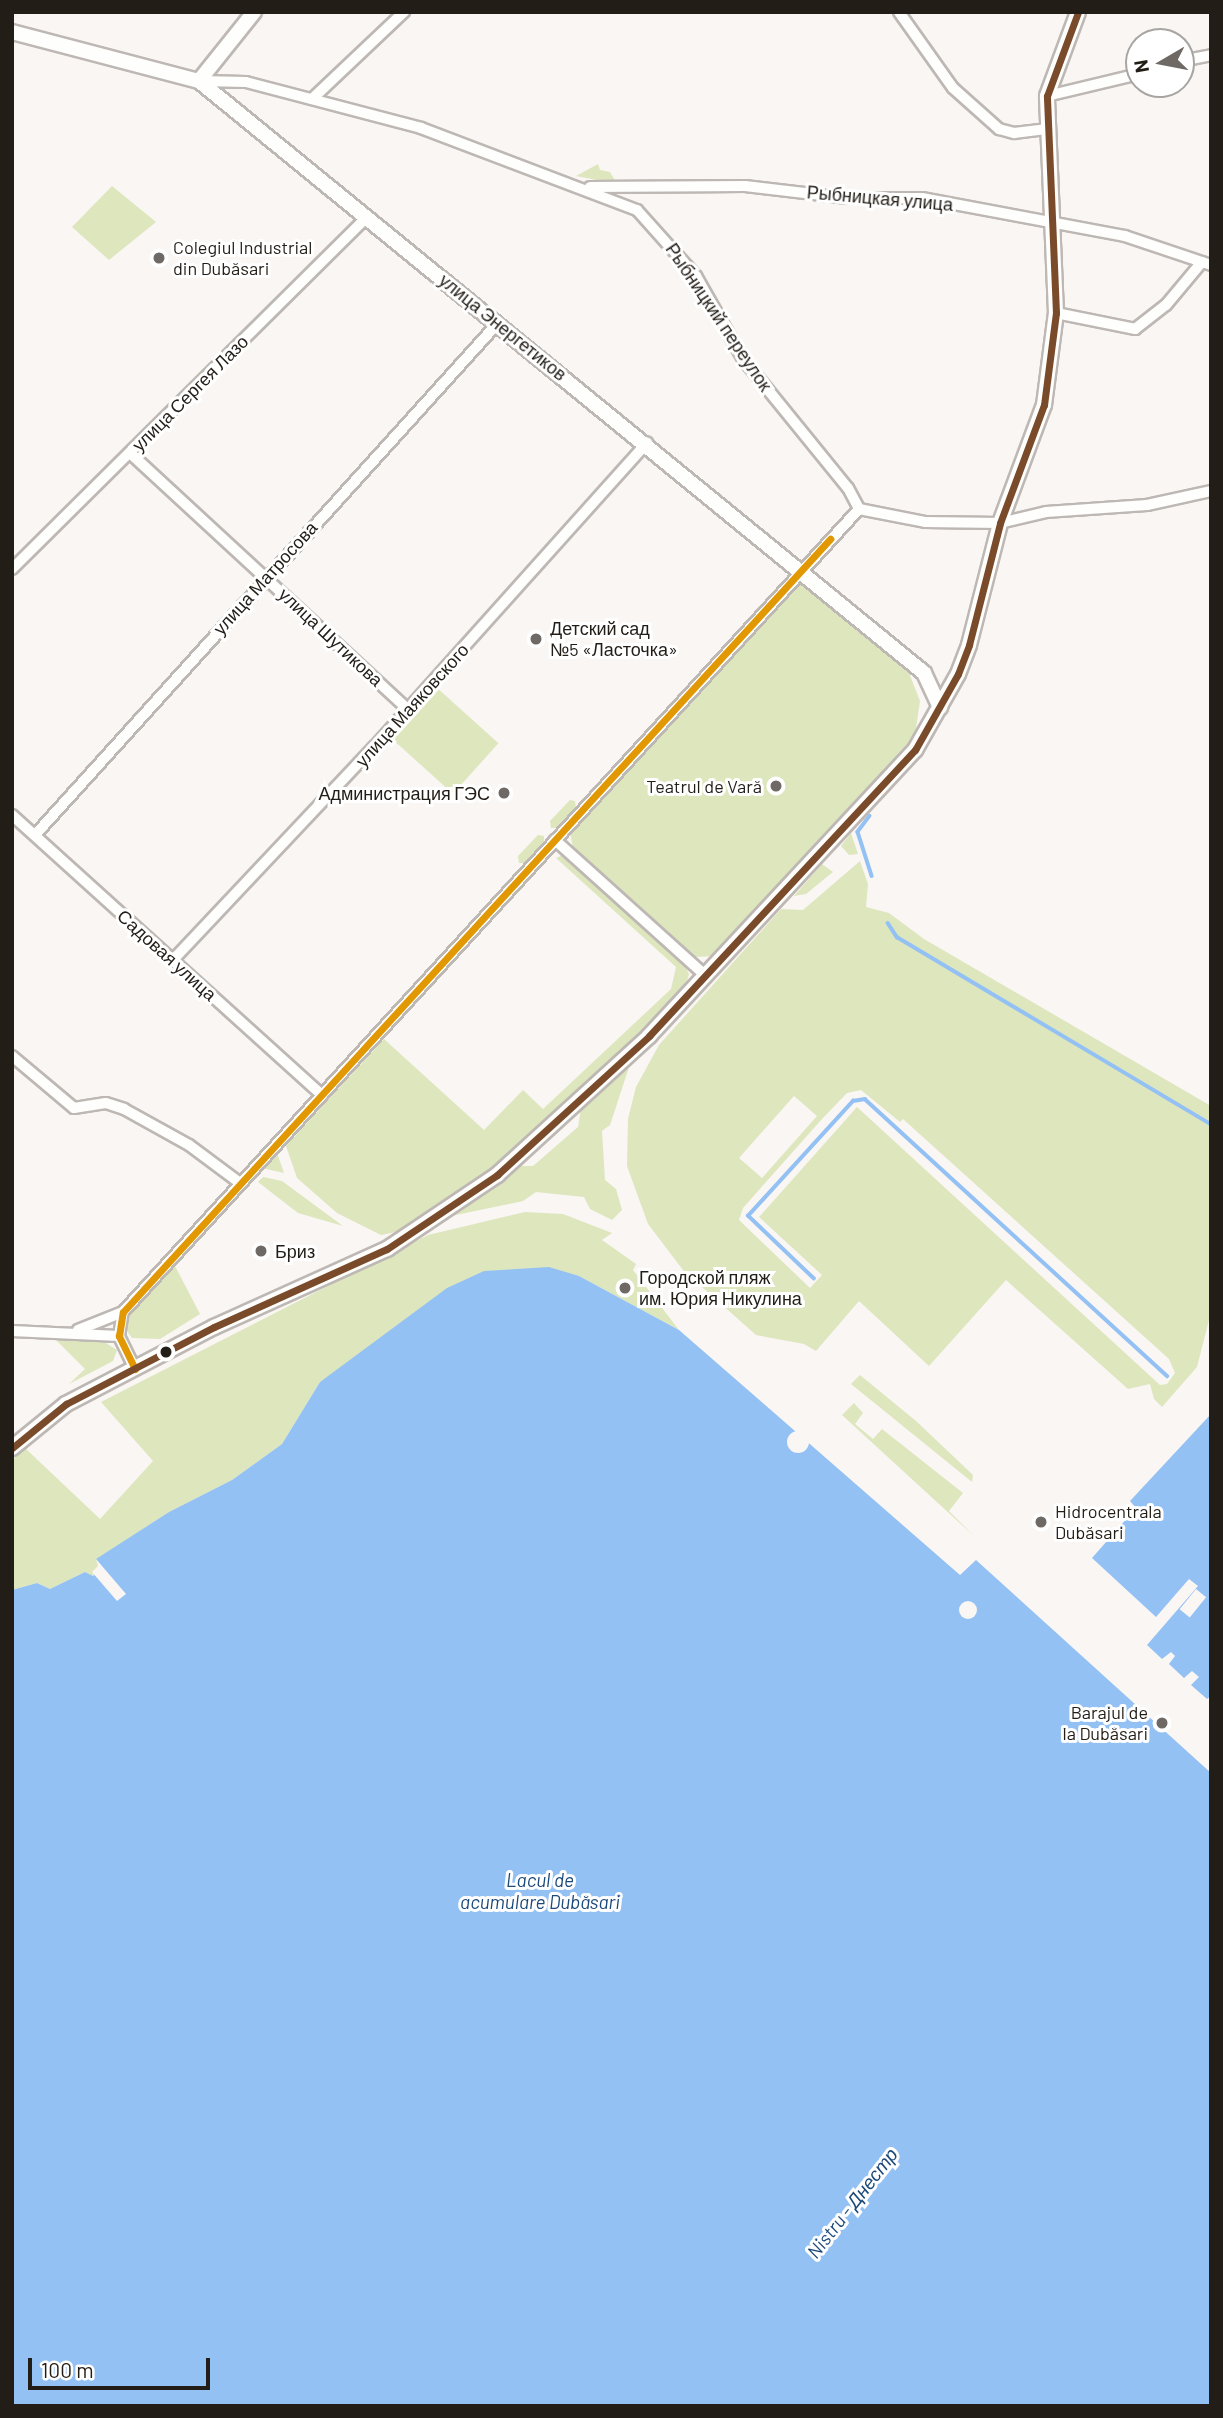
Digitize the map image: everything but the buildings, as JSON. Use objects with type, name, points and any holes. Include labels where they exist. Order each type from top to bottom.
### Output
[{"type":"street","points":[[199,81],[254,12]]},
{"type":"street","points":[[312,99],[404,12]]},
{"type":"street","points":[[899,12],[953,88],[999,129],[1014,133],[1046,130]]},
{"type":"street","points":[[12,1448],[66,1404],[214,1327],[387,1249],[471,1195],[649,1036],[886,785],[915,750],[940,708],[972,636],[1000,523],[1044,405],[1056,313],[1054,223],[1046,130],[1046,96],[1079,12]]},
{"type":"street","name":"улица Энергетиков","points":[[12,32],[199,81],[647,443],[924,673],[940,708]]},
{"type":"street","points":[[1046,96],[1125,77]]},
{"type":"street","name":"Рыбницкий переулок","points":[[199,81],[246,82],[421,128],[585,187],[650,219],[696,276],[743,359],[848,488],[859,509]]},
{"type":"street","name":"Рыбницкая улица","points":[[585,187],[745,186],[848,198],[922,198],[1125,236],[1207,263]]},
{"type":"street","name":"улица Сергея Лазо","points":[[12,569],[368,216]]},
{"type":"street","points":[[1056,313],[1135,329],[1166,305],[1207,263]]},
{"type":"street","name":"улица Матросова","points":[[35,835],[498,324]]},
{"type":"street","name":"улица Маяковского","points":[[172,961],[407,709],[647,443]]},
{"type":"street","name":"улица Шутикова","points":[[130,453],[407,709]]},
{"type":"street","points":[[75,1331],[123,1312],[859,509],[925,522],[1000,523],[1046,512],[1147,505],[1211,491]]},
{"type":"street","name":"Садовая улица","points":[[12,815],[322,1095]]},
{"type":"street","points":[[555,840],[706,976]]},
{"type":"street","points":[[12,1056],[74,1108],[106,1103],[124,1109],[189,1145],[240,1183]]},
{"type":"street","points":[[123,1312],[119,1336],[135,1369]]},
{"type":"street","points":[[12,1331],[75,1331],[119,1336]]},
{"type":"green space","points":[[598,164],[600,170],[610,172],[617,184],[576,176]]},
{"type":"green space","points":[[112,186],[156,222],[109,260],[72,227]]},
{"type":"green space","points":[[794,584],[804,584],[907,668],[920,701],[915,735],[716,956],[695,957],[573,847],[570,833]]},
{"type":"green space","points":[[436,687],[498,743],[453,794],[390,738]]},
{"type":"green space","points":[[570,800],[575,801],[576,808],[557,828],[551,828],[550,821]]},
{"type":"green space","points":[[851,833],[858,854],[849,855],[841,846]]},
{"type":"green space","points":[[538,835],[544,836],[544,843],[526,863],[519,863],[518,856]]},
{"type":"green space","points":[[563,855],[684,964],[689,974],[684,992],[500,1167],[401,1231],[381,1235],[337,1213],[297,1178],[286,1146],[384,1039],[484,1130],[523,1090],[543,1109],[671,989],[676,967],[556,858]]},
{"type":"green space","points":[[860,861],[868,884],[866,907],[889,913],[924,939],[1211,1106],[1211,1312],[1197,1367],[1162,1407],[1154,1399],[1150,1384],[1128,1389],[1006,1280],[929,1366],[859,1301],[816,1351],[804,1344],[756,1335],[683,1270],[648,1224],[627,1166],[628,1119],[636,1087],[659,1045],[781,909],[803,910]],"holes":[[[861,1090],[900,1122],[903,1119],[1169,1359],[1175,1373],[1167,1384],[1160,1385],[857,1107],[759,1217],[822,1275],[810,1288],[739,1220],[743,1208],[822,1119],[847,1093]],[[794,1096],[817,1116],[762,1178],[739,1158]]]},
{"type":"green space","points":[[822,864],[833,872],[806,894],[794,896]]},
{"type":"green space","points":[[631,1061],[610,1125],[602,1131],[605,1180],[616,1189],[622,1210],[612,1220],[590,1209],[584,1197],[536,1192],[523,1201],[451,1216],[519,1166],[533,1166],[578,1127],[581,1108]]},
{"type":"green space","points":[[277,1153],[284,1173],[262,1168]]},
{"type":"green space","points":[[263,1177],[282,1181],[343,1226],[298,1213],[258,1182]]},
{"type":"green space","points":[[525,1212],[563,1214],[612,1233],[602,1240],[636,1264],[633,1270],[679,1330],[579,1276],[320,1382],[282,1444],[232,1480],[169,1512],[97,1559],[103,1567],[92,1576],[85,1572],[50,1589],[37,1583],[12,1590],[12,1460],[25,1448],[100,1519],[153,1461],[101,1402],[428,1235]]},
{"type":"green space","points":[[174,1264],[200,1314],[160,1339],[132,1338],[124,1327],[127,1317]]},
{"type":"green space","points":[[52,1336],[101,1340],[117,1350],[113,1361],[69,1384],[85,1369]]},
{"type":"green space","points":[[860,1375],[916,1421],[973,1475],[972,1482],[851,1384]]},
{"type":"green space","points":[[854,1403],[863,1413],[855,1424],[873,1439],[882,1429],[963,1493],[949,1511],[975,1537],[842,1415]]},
{"type":"water","name":"Lacul de acumulare Dubăsari","points":[[549,1267],[579,1276],[679,1330],[960,1575],[976,1560],[1211,1773],[1211,2406],[12,2406],[12,1590],[37,1583],[50,1589],[85,1572],[93,1576],[102,1567],[96,1559],[169,1512],[232,1480],[282,1444],[320,1382],[447,1288],[484,1271]]},
{"type":"water","points":[[1211,1414],[1211,1696],[1207,1699],[1191,1685],[1199,1677],[1192,1671],[1184,1678],[1169,1664],[1175,1656],[1171,1652],[1162,1659],[1147,1645],[1198,1586],[1189,1579],[1156,1617],[1092,1558],[1136,1508],[1130,1501]]},
{"type":"pier","points":[[798,1431],[806,1434],[809,1442],[806,1450],[798,1453],[790,1450],[787,1442],[790,1434]]},
{"type":"pier","points":[[96,1559],[126,1594],[117,1601],[92,1572],[98,1566]]},
{"type":"pier","points":[[1196,1589],[1206,1597],[1190,1617],[1180,1609]]},
{"type":"pier","points":[[964,1601],[972,1601],[977,1610],[975,1617],[964,1619],[959,1614],[959,1606]]},
{"type":"waterway","points":[[870,816],[858,832],[872,876]]},
{"type":"waterway","points":[[888,923],[897,937],[1211,1124]]},
{"type":"waterway","points":[[814,1279],[748,1216],[853,1101],[865,1099],[1167,1376]]},
{"type":"transit line","points":[[12,1448],[66,1404],[214,1327],[387,1249],[497,1175],[649,1036],[915,750],[958,674],[969,645],[1000,523],[1044,405],[1056,313],[1047,96],[1078,12]]},
{"type":"transit line","points":[[135,1369],[119,1336],[123,1312],[830,539]]},
{"type":"place","name":"Colegiul Industrial din Dubăsari","points":[[159,258]]},
{"type":"place","name":"Детский сад №5 «Ласточка»","points":[[536,639]]},
{"type":"place","name":"Teatrul de Vară","points":[[776,786]]},
{"type":"place","name":"Администрация ГЭС","points":[[504,793]]},
{"type":"place","name":"Бриз","points":[[261,1251]]},
{"type":"place","name":"Городской пляж им. Юрия Никулина","points":[[625,1288]]},
{"type":"place","name":"Hidrocentrala Dubăsari","points":[[1041,1522]]},
{"type":"place","name":"Barajul de la Dubăsari","points":[[1162,1723]]},
{"type":"water label","name":"Nistru - Днестр","points":[[852,2203]]}]
